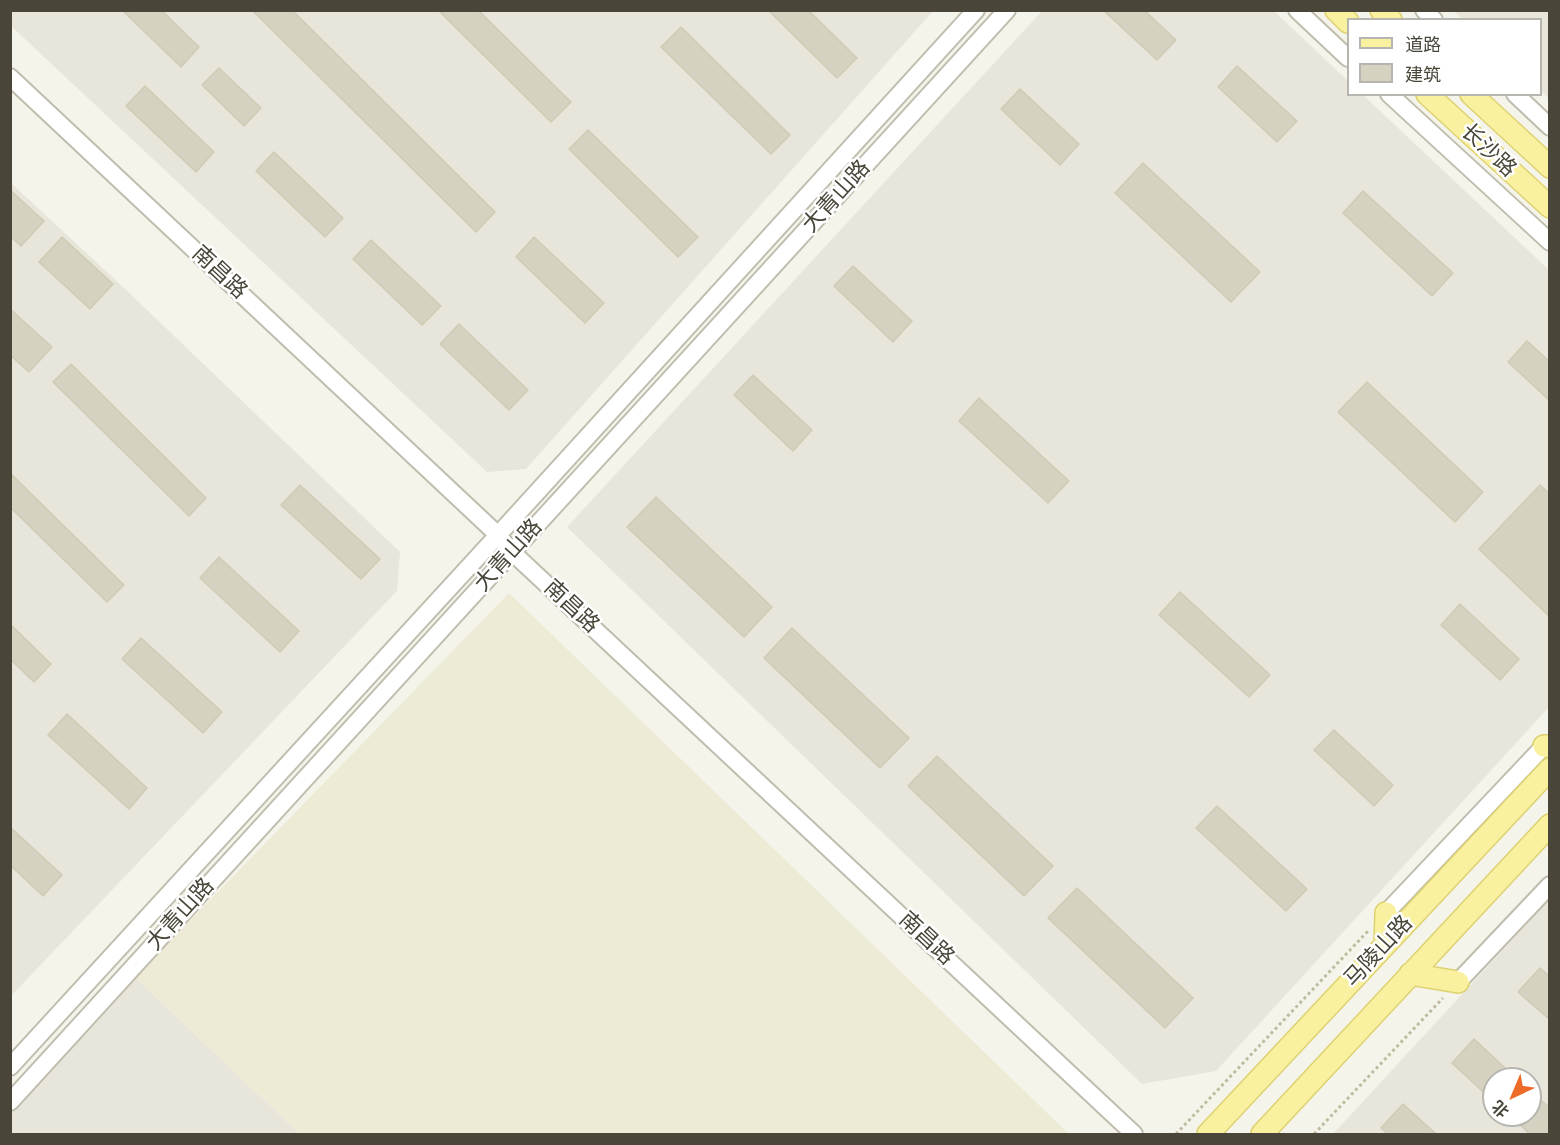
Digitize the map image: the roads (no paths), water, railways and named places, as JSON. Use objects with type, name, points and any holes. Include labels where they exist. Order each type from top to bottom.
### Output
[{"type":"main road","points":[[1336,10],[1347,21]]},
{"type":"main road","name":"长沙路","points":[[1429,96],[1550,207]]},
{"type":"main road","name":"长沙路","points":[[1474,96],[1550,167]]},
{"type":"main road","name":"马陵山路","points":[[1208,1134],[1550,769]]},
{"type":"main road","name":"马陵山路","points":[[1262,1134],[1550,825]]},
{"type":"main road","points":[[1385,945],[1386,913]]},
{"type":"main road","points":[[1410,975],[1458,982]]},
{"type":"street","name":"大青山路","points":[[10,1067],[976,10]]},
{"type":"street","name":"大青山路","points":[[10,1102],[1007,10]]},
{"type":"street","points":[[1297,10],[1347,57]]},
{"type":"street","name":"南昌路","points":[[10,77],[498,535],[512,552],[1134,1134]]},
{"type":"street","points":[[1391,96],[1550,242]]},
{"type":"street","points":[[1517,96],[1550,127]]},
{"type":"street","points":[[1386,913],[1546,746]]},
{"type":"street","points":[[1458,982],[1550,885]]}]
